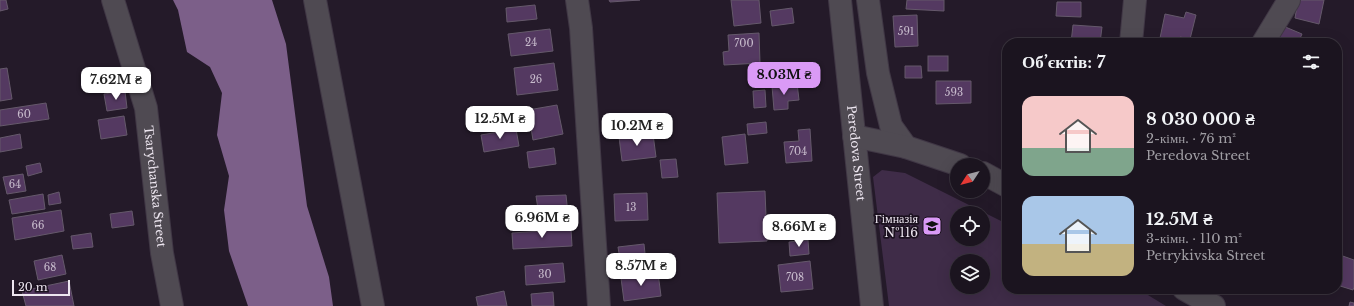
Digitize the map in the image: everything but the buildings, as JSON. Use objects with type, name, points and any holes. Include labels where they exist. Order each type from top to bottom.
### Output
[{"type":"street","name":"Tsarychanska Street","points":[[114,0],[146,108],[162,253],[172,306]]},
{"type":"street","points":[[315,0],[373,306]]},
{"type":"street","points":[[577,0],[581,28],[599,306]]},
{"type":"street","name":"Peredova Street","points":[[840,0],[872,306]]},
{"type":"street","points":[[868,0],[878,73],[891,126],[906,146]]},
{"type":"street","points":[[1131,38],[1135,0]]},
{"type":"street","points":[[1266,38],[1289,0]]},
{"type":"street","points":[[854,136],[906,146],[950,161]]},
{"type":"street","points":[[990,177],[1002,183]]},
{"type":"street","points":[[1193,294],[1214,306]]},
{"type":"shaded area","points":[[173,0],[272,0],[286,44],[307,206],[329,277],[333,306],[248,306],[229,251],[224,210],[229,176],[217,135],[222,93],[210,67],[187,52],[178,10]]},
{"type":"shaded area","name":"Гімназія №116","points":[[882,170],[905,173],[950,196],[950,198],[955,198],[971,206],[950,206],[950,246],[990,246],[990,216],[1002,222],[1002,294],[1146,294],[1166,306],[889,306],[873,177]]},
{"type":"place","name":"Гімназія №116","points":[[932,226]]}]
